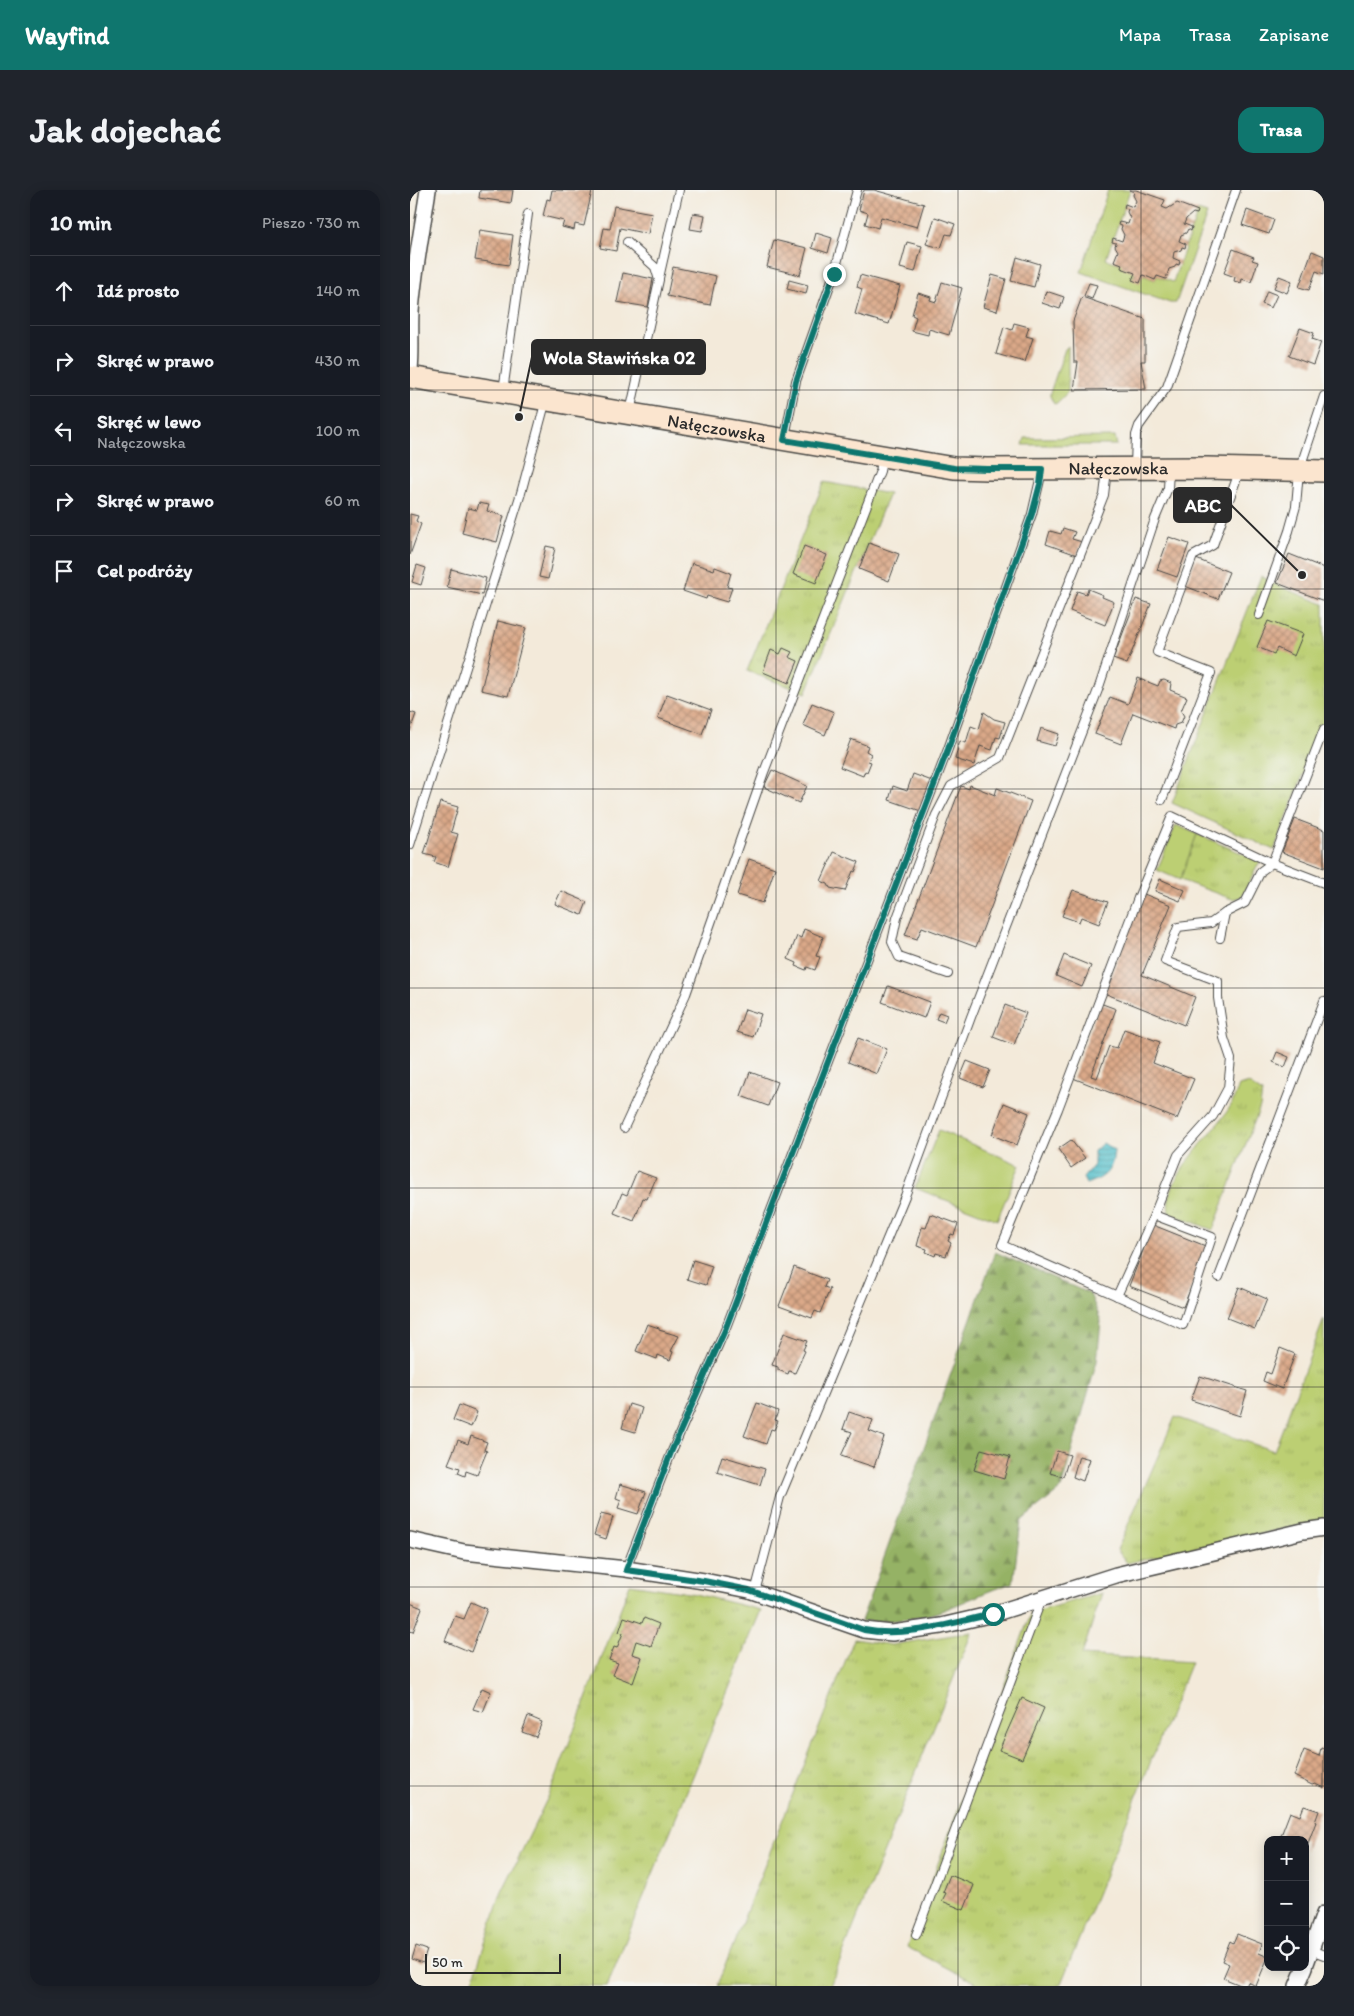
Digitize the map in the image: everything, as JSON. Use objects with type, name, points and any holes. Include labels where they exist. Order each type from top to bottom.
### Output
[{"type":"main road","name":"Nałęczowska","points":[[410,377],[883,457],[965,468],[1169,468],[1324,471]]},
{"type":"street","points":[[410,369],[412,351],[410,314],[428,190]]},
{"type":"street","points":[[410,1540],[464,1552],[626,1570],[704,1581],[755,1592],[864,1630],[892,1634],[941,1626],[993,1614],[1116,1575],[1293,1533],[1324,1528]]},
{"type":"street","points":[[1309,1962],[1318,1953],[1324,1914]]},
{"type":"street","points":[[1297,1986],[1303,1971]]},
{"type":"lane","points":[[630,414],[679,190]]},
{"type":"lane","points":[[784,440],[796,381],[834,274],[857,190]]},
{"type":"lane","points":[[1136,469],[1136,435],[1140,426],[1167,387],[1236,190]]},
{"type":"lane","points":[[502,393],[528,214]]},
{"type":"lane","points":[[627,242],[655,267],[659,280]]},
{"type":"lane","points":[[1259,615],[1296,506],[1299,471],[1324,396]]},
{"type":"lane","points":[[410,845],[521,493],[546,400]]},
{"type":"lane","points":[[624,1128],[686,994],[764,772],[880,471],[883,457]]},
{"type":"lane","points":[[948,974],[899,956],[892,942],[897,918],[936,815],[950,786],[1000,758],[1104,495],[1107,468]]},
{"type":"lane","points":[[755,1592],[780,1498],[905,1196],[965,1032],[1098,690],[1152,528],[1168,488],[1169,468]]},
{"type":"lane","points":[[626,1570],[672,1450],[725,1330],[948,749],[1032,514],[1042,469]]},
{"type":"lane","points":[[1162,800],[1211,673],[1157,652],[1193,556],[1213,545],[1239,470]]},
{"type":"lane","points":[[1117,1296],[1154,1215],[1178,1155],[1213,1116],[1228,1088],[1231,1059],[1224,1038],[1218,998],[1218,981],[1165,961],[1178,927],[1211,923],[1225,913],[1245,903],[1260,871],[1272,863],[1324,729]]},
{"type":"lane","points":[[1154,1215],[1212,1237],[1183,1325],[1002,1245],[1058,1109],[1138,898],[1172,816],[1272,863],[1324,883]]},
{"type":"lane","points":[[1220,938],[1225,913]]},
{"type":"lane","points":[[1219,1277],[1324,1001]]},
{"type":"lane","points":[[916,1935],[1042,1598]]},
{"type":"green space","points":[[1108,190],[1130,190],[1106,259],[1122,264],[1135,273],[1132,280],[1143,275],[1155,280],[1157,276],[1173,282],[1198,211],[1207,214],[1176,303],[1170,303],[1081,272]]},
{"type":"green space","points":[[1068,346],[1068,392],[1054,404],[1050,393],[1065,349]]},
{"type":"green space","points":[[1115,437],[1117,445],[1023,445],[1025,438]]},
{"type":"green space","points":[[824,482],[889,494],[806,693],[747,671]]},
{"type":"green space","points":[[1261,576],[1281,587],[1324,604],[1324,721],[1274,850],[1172,803]]},
{"type":"green space","points":[[1176,825],[1197,834],[1180,880],[1157,870]]},
{"type":"green space","points":[[1197,834],[1260,861],[1242,897],[1232,899],[1180,880]]},
{"type":"green space","points":[[1248,1083],[1262,1093],[1260,1107],[1213,1230],[1169,1213],[1169,1200],[1173,1186],[1181,1172],[1230,1107],[1239,1086]]},
{"type":"green space","points":[[939,1130],[1020,1165],[997,1220],[915,1188]]},
{"type":"green space","points":[[995,1252],[1090,1294],[1101,1321],[1097,1361],[1061,1489],[1021,1521],[1013,1583],[941,1611],[922,1616],[892,1621],[861,1621]]},
{"type":"green space","points":[[1324,1319],[1324,1520],[1127,1563],[1117,1550],[1175,1417],[1274,1451]]},
{"type":"green space","points":[[630,1584],[695,1594],[761,1610],[607,1986],[471,1986],[501,1894],[550,1793]]},
{"type":"green space","points":[[1102,1593],[1082,1655],[1191,1662],[1060,1986],[982,1986],[907,1947],[1031,1613]]},
{"type":"green space","points":[[972,1632],[830,1986],[717,1986],[854,1639],[891,1645]]},
{"type":"water","points":[[1103,1143],[1114,1150],[1110,1168],[1103,1176],[1086,1184],[1083,1178],[1094,1165],[1094,1151]]},
{"type":"building","points":[[480,190],[513,190],[511,203],[479,198]]},
{"type":"building","points":[[552,190],[592,191],[584,226],[575,224],[574,230],[562,227],[564,221],[543,216],[547,199],[550,200]]},
{"type":"building","points":[[864,190],[874,190],[924,204],[917,227],[881,217],[878,228],[865,224],[868,213],[859,210]]},
{"type":"building","points":[[1129,190],[1136,190],[1165,200],[1162,207],[1167,209],[1177,203],[1198,211],[1197,214],[1193,213],[1186,219],[1184,224],[1192,227],[1191,231],[1188,229],[1186,233],[1181,235],[1179,241],[1186,244],[1185,248],[1182,247],[1181,250],[1174,252],[1173,258],[1180,261],[1179,265],[1176,264],[1175,267],[1169,269],[1166,279],[1157,276],[1155,280],[1143,275],[1140,283],[1132,280],[1135,273],[1121,268],[1122,264],[1114,261],[1118,251],[1115,246],[1116,243],[1112,242],[1113,238],[1122,241],[1124,235],[1121,229],[1122,226],[1118,225],[1119,222],[1128,224],[1130,218],[1127,212],[1128,209],[1124,208],[1125,204],[1133,207],[1136,201],[1133,195],[1134,192]]},
{"type":"building","points":[[614,206],[652,213],[648,234],[620,228],[616,251],[600,248],[604,228],[610,229]]},
{"type":"building","points":[[1247,210],[1274,220],[1269,234],[1242,225]]},
{"type":"building","points":[[693,213],[705,215],[702,231],[690,229]]},
{"type":"building","points":[[935,217],[955,224],[951,235],[946,234],[941,248],[926,244]]},
{"type":"building","points":[[480,230],[513,235],[509,265],[475,260]]},
{"type":"building","points":[[816,233],[832,238],[828,253],[812,248]]},
{"type":"building","points":[[774,240],[807,248],[800,275],[767,267]]},
{"type":"building","points":[[907,242],[922,246],[915,272],[900,268]]},
{"type":"building","points":[[1233,249],[1254,257],[1252,260],[1258,262],[1251,282],[1242,279],[1241,283],[1234,281],[1235,277],[1224,273]]},
{"type":"building","points":[[1312,251],[1324,256],[1324,274],[1316,271],[1309,290],[1299,287]]},
{"type":"building","points":[[1017,257],[1040,264],[1034,287],[1011,281]]},
{"type":"building","points":[[673,267],[716,276],[710,305],[667,296]]},
{"type":"building","points":[[623,273],[653,279],[648,307],[617,302]]},
{"type":"building","points":[[860,275],[900,286],[889,324],[855,314],[862,289],[857,287]]},
{"type":"building","points":[[992,275],[1006,279],[997,311],[983,307]]},
{"type":"building","points":[[1279,276],[1292,281],[1287,293],[1274,288]]},
{"type":"building","points":[[789,280],[808,285],[806,294],[787,289]]},
{"type":"building","points":[[942,282],[962,288],[949,335],[929,329],[928,335],[912,331],[916,317],[912,315],[918,293],[931,297],[930,300],[936,302]]},
{"type":"building","points":[[1089,283],[1097,285],[1092,299],[1084,296]]},
{"type":"building","points":[[1046,291],[1064,297],[1060,309],[1042,303]]},
{"type":"building","points":[[1267,291],[1277,295],[1271,308],[1262,304]]},
{"type":"building","points":[[1082,297],[1145,319],[1145,361],[1141,361],[1146,389],[1074,390],[1078,362],[1074,362],[1073,321]]},
{"type":"building","points":[[1014,323],[1029,327],[1026,336],[1033,338],[1025,362],[996,354],[1004,327],[1012,330]]},
{"type":"building","points":[[1300,328],[1314,333],[1312,339],[1321,342],[1313,365],[1289,356]]},
{"type":"building","points":[[479,503],[489,505],[487,511],[504,516],[497,542],[462,533],[468,508],[477,510]]},
{"type":"building","points":[[410,514],[418,516],[416,521],[421,524],[410,555]]},
{"type":"building","points":[[1063,528],[1075,532],[1072,539],[1082,542],[1077,555],[1046,544],[1050,531],[1061,534]]},
{"type":"building","points":[[1169,537],[1189,544],[1177,577],[1157,570]]},
{"type":"building","points":[[869,543],[899,554],[889,581],[859,569]]},
{"type":"building","points":[[546,546],[555,548],[548,579],[539,577]]},
{"type":"building","points":[[804,546],[827,555],[816,583],[793,574]]},
{"type":"building","points":[[1289,554],[1324,568],[1324,601],[1277,583]]},
{"type":"building","points":[[1196,559],[1229,572],[1218,599],[1185,586]]},
{"type":"building","points":[[692,563],[714,570],[715,567],[731,573],[727,587],[732,588],[727,602],[707,596],[706,599],[683,591]]},
{"type":"building","points":[[417,565],[426,568],[421,585],[412,582]]},
{"type":"building","points":[[451,569],[486,578],[482,595],[447,587]]},
{"type":"building","points":[[1088,589],[1114,602],[1105,625],[1070,611],[1077,591],[1086,594]]},
{"type":"building","points":[[1136,599],[1151,604],[1127,664],[1113,659]]},
{"type":"building","points":[[498,621],[526,628],[508,696],[481,690]]},
{"type":"building","points":[[1268,621],[1303,634],[1294,656],[1277,648],[1274,654],[1257,647]]},
{"type":"building","points":[[783,648],[792,652],[789,657],[798,661],[789,683],[763,672],[771,650],[780,654]]},
{"type":"building","points":[[1138,678],[1158,686],[1160,681],[1164,680],[1171,683],[1170,690],[1187,697],[1181,711],[1184,716],[1181,723],[1175,725],[1174,729],[1133,713],[1121,744],[1095,734],[1110,697],[1128,704]]},
{"type":"building","points":[[667,694],[711,710],[702,734],[658,718]]},
{"type":"building","points":[[812,703],[834,712],[825,735],[803,725]]},
{"type":"building","points":[[410,712],[416,714],[410,731]]},
{"type":"building","points":[[984,712],[994,719],[1005,722],[1000,738],[996,737],[992,750],[980,746],[974,765],[955,759],[960,741],[966,743],[971,726],[979,729]]},
{"type":"building","points":[[1041,728],[1059,734],[1055,746],[1037,741]]},
{"type":"building","points":[[851,739],[868,746],[866,751],[871,754],[868,761],[871,762],[863,776],[840,767]]},
{"type":"building","points":[[772,770],[807,786],[799,803],[764,787]]},
{"type":"building","points":[[913,774],[932,781],[921,811],[889,800],[893,786],[907,791]]},
{"type":"building","points":[[970,785],[995,795],[997,788],[1031,801],[976,947],[922,927],[917,939],[905,935],[961,786],[969,789]]},
{"type":"building","points":[[440,802],[458,807],[451,832],[458,834],[448,867],[434,862],[436,857],[424,854]]},
{"type":"building","points":[[1295,819],[1324,830],[1324,868],[1282,852]]},
{"type":"building","points":[[834,852],[859,862],[845,891],[830,888],[828,884],[821,881]]},
{"type":"building","points":[[749,859],[775,868],[763,903],[737,895]]},
{"type":"building","points":[[1160,879],[1185,890],[1180,901],[1155,891]]},
{"type":"building","points":[[1073,890],[1108,902],[1099,924],[1081,917],[1079,922],[1062,916]]},
{"type":"building","points":[[561,891],[587,902],[582,915],[555,904]]},
{"type":"building","points":[[1144,894],[1171,905],[1142,975],[1195,997],[1184,1025],[1104,993]]},
{"type":"building","points":[[804,929],[823,937],[816,956],[820,957],[815,970],[807,967],[806,970],[796,966],[797,963],[788,959],[797,936],[801,938]]},
{"type":"building","points":[[1064,955],[1091,966],[1082,987],[1056,976]]},
{"type":"building","points":[[888,986],[930,1002],[924,1018],[882,1002]]},
{"type":"building","points":[[1100,1003],[1116,1009],[1091,1076],[1097,1078],[1109,1046],[1117,1048],[1124,1029],[1160,1042],[1153,1063],[1194,1079],[1177,1119],[1073,1078]]},
{"type":"building","points":[[1005,1005],[1026,1013],[1014,1045],[993,1037]]},
{"type":"building","points":[[745,1009],[761,1014],[753,1037],[737,1032]]},
{"type":"building","points":[[939,1012],[947,1015],[944,1022],[936,1019]]},
{"type":"building","points":[[858,1038],[887,1049],[877,1074],[848,1062]]},
{"type":"building","points":[[1277,1052],[1289,1057],[1285,1067],[1273,1062]]},
{"type":"building","points":[[967,1061],[990,1070],[983,1087],[960,1078]]},
{"type":"building","points":[[750,1072],[777,1082],[768,1106],[741,1096]]},
{"type":"building","points":[[1004,1103],[1029,1113],[1017,1145],[992,1135]]},
{"type":"building","points":[[1071,1140],[1085,1158],[1071,1168],[1058,1149]]},
{"type":"building","points":[[637,1171],[656,1178],[647,1199],[643,1198],[634,1221],[614,1213],[622,1193],[627,1195]]},
{"type":"building","points":[[931,1214],[958,1224],[954,1235],[951,1234],[948,1241],[951,1243],[946,1256],[936,1253],[935,1256],[926,1252],[927,1249],[917,1246],[922,1227],[926,1228]]},
{"type":"building","points":[[1153,1225],[1208,1247],[1183,1307],[1129,1286]]},
{"type":"building","points":[[693,1260],[712,1266],[706,1285],[687,1279]]},
{"type":"building","points":[[794,1267],[827,1280],[824,1287],[830,1289],[820,1313],[815,1311],[812,1318],[779,1306]]},
{"type":"building","points":[[1239,1287],[1267,1299],[1255,1329],[1227,1318]]},
{"type":"building","points":[[647,1324],[679,1336],[671,1351],[673,1352],[670,1360],[658,1355],[657,1359],[636,1351]]},
{"type":"building","points":[[784,1333],[807,1341],[803,1350],[805,1351],[795,1373],[789,1371],[788,1374],[772,1365]]},
{"type":"building","points":[[1280,1348],[1295,1354],[1282,1389],[1263,1381],[1266,1372],[1271,1374]]},
{"type":"building","points":[[1200,1376],[1247,1391],[1240,1416],[1191,1400]]},
{"type":"building","points":[[757,1403],[778,1411],[775,1420],[778,1421],[774,1430],[771,1429],[766,1444],[744,1436]]},
{"type":"building","points":[[629,1404],[642,1408],[635,1432],[622,1428]]},
{"type":"building","points":[[459,1405],[477,1412],[471,1427],[453,1420]]},
{"type":"building","points":[[849,1412],[873,1420],[869,1431],[884,1437],[874,1467],[841,1456],[852,1432],[843,1429]]},
{"type":"building","points":[[471,1436],[487,1442],[484,1450],[487,1451],[477,1475],[466,1471],[465,1476],[458,1473],[460,1468],[448,1464],[458,1440],[468,1444]]},
{"type":"building","points":[[981,1449],[1010,1457],[1004,1479],[974,1470]]},
{"type":"building","points":[[1057,1451],[1070,1455],[1063,1477],[1050,1473]]},
{"type":"building","points":[[722,1456],[765,1469],[760,1485],[717,1472]]},
{"type":"building","points":[[1079,1456],[1090,1459],[1083,1481],[1073,1477]]},
{"type":"building","points":[[620,1484],[646,1492],[638,1514],[618,1508],[621,1500],[616,1498]]},
{"type":"building","points":[[601,1514],[613,1517],[606,1539],[594,1535]]},
{"type":"building","points":[[471,1602],[487,1609],[471,1652],[445,1641],[455,1616],[464,1619]]},
{"type":"building","points":[[410,1603],[422,1608],[413,1632],[410,1631]]},
{"type":"building","points":[[624,1617],[642,1623],[644,1618],[659,1624],[651,1646],[636,1641],[632,1654],[642,1657],[633,1683],[613,1675],[618,1663],[609,1660],[614,1647],[617,1648],[623,1633],[619,1632]]},
{"type":"building","points":[[482,1688],[491,1692],[483,1712],[473,1709]]},
{"type":"building","points":[[1022,1698],[1044,1708],[1022,1759],[999,1750]]},
{"type":"building","points":[[528,1716],[542,1722],[536,1737],[522,1732]]},
{"type":"building","points":[[1321,1748],[1324,1749],[1324,1788],[1315,1784],[1312,1785],[1294,1776],[1304,1750],[1319,1756]]},
{"type":"building","points":[[1304,1806],[1319,1811],[1309,1840],[1309,1836],[1281,1836],[1290,1812],[1300,1816]]},
{"type":"building","points":[[950,1875],[974,1885],[964,1910],[942,1901],[946,1893],[943,1892]]},
{"type":"building","points":[[1237,1934],[1262,1944],[1259,1953],[1264,1955],[1264,1967],[1256,1986],[1248,1982],[1246,1986],[1243,1986],[1223,1978],[1229,1964],[1222,1961],[1230,1941],[1233,1943]]},
{"type":"building","points":[[416,1946],[427,1950],[423,1963],[412,1959]]},
{"type":"place","name":"Wola Sławińska 02","points":[[519,417]]},
{"type":"place","name":"ABC","points":[[1302,575]]},
{"type":"route","points":[[834,274],[796,381],[784,440],[954,468],[1042,469],[1040,484],[1032,514],[948,749],[725,1330],[672,1450],[626,1570],[704,1581],[749,1590],[864,1630],[880,1633],[892,1634],[941,1626],[993,1614]]}]
